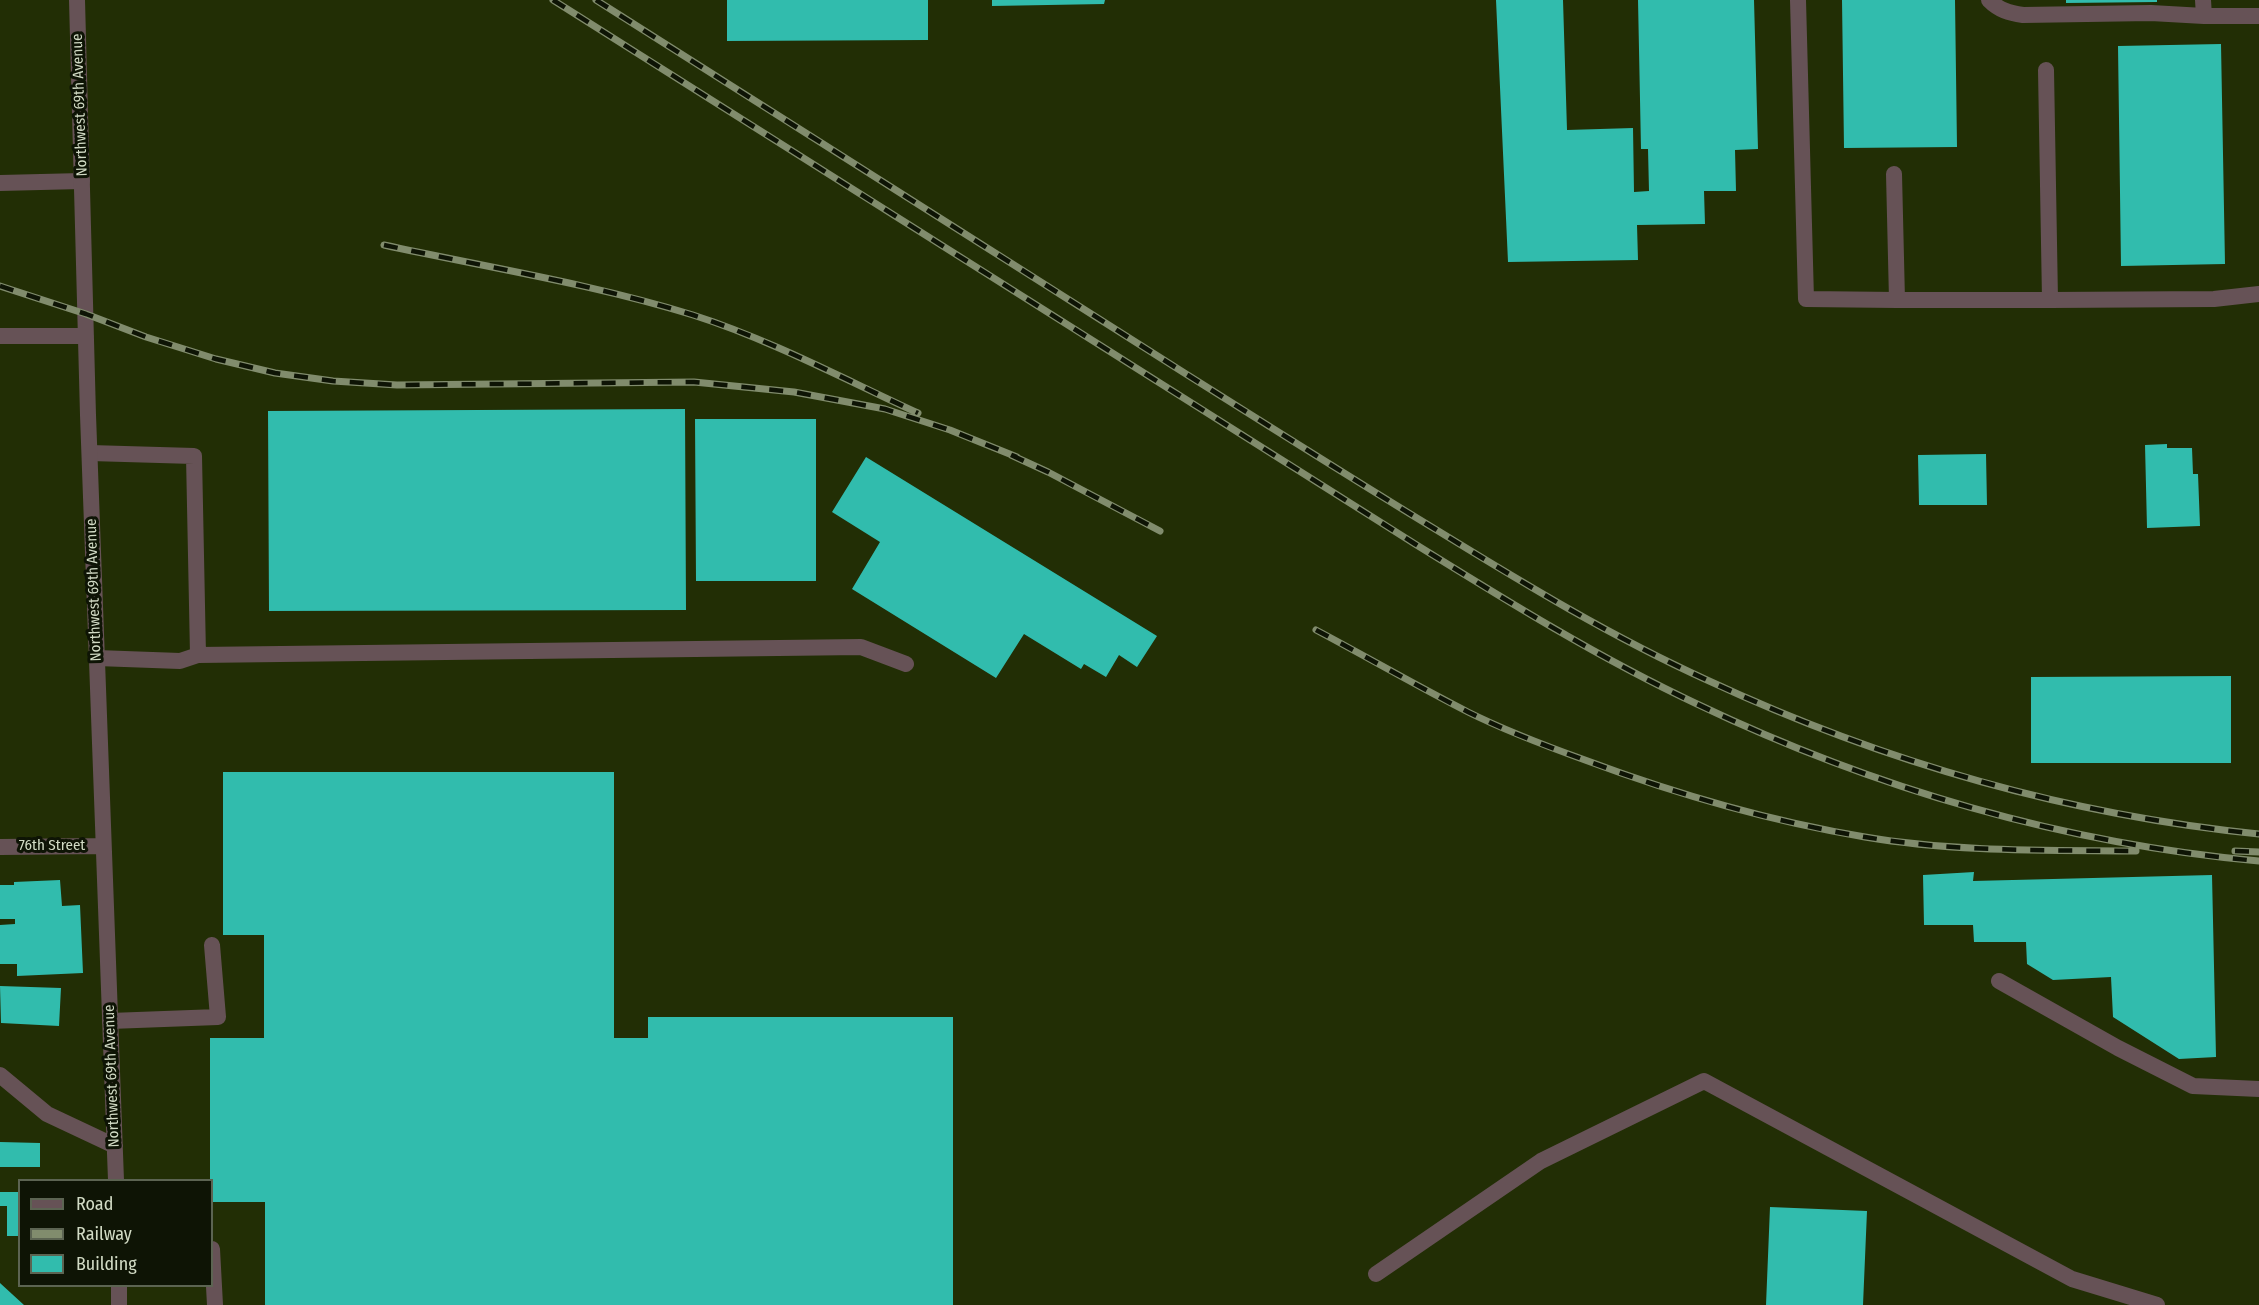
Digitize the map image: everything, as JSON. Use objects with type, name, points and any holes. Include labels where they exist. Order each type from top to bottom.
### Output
[{"type":"street","name":"Northwest 69th Avenue","points":[[77,0],[86,336],[116,1179]]},
{"type":"street","points":[[1798,0],[1806,299],[2214,299],[2259,294]]},
{"type":"street","points":[[1989,0],[1996,7],[2023,15],[2151,13],[2204,8],[2259,16]]},
{"type":"street","points":[[2046,70],[2050,300]]},
{"type":"street","points":[[1894,174],[1897,300]]},
{"type":"street","points":[[0,183],[82,181]]},
{"type":"street","points":[[0,336],[86,336]]},
{"type":"street","points":[[90,453],[194,456],[198,655]]},
{"type":"street","points":[[97,658],[180,661],[198,655],[861,647],[906,664]]},
{"type":"street","name":"76th Street","points":[[0,847],[103,846]]},
{"type":"street","points":[[110,1021],[218,1017],[212,945]]},
{"type":"street","points":[[1999,981],[2118,1048],[2193,1086],[2259,1089]]},
{"type":"street","points":[[0,1075],[47,1114],[115,1146]]},
{"type":"street","points":[[1376,1274],[1541,1161],[1704,1081],[2072,1279],[2157,1305]]},
{"type":"street","points":[[213,1268],[215,1305]]},
{"type":"street","points":[[119,1287],[119,1305]]},
{"type":"building","points":[[727,0],[928,0],[928,40],[727,41]]},
{"type":"building","points":[[992,0],[1105,0],[1104,4],[992,6]]},
{"type":"building","points":[[1496,0],[1563,0],[1567,130],[1633,128],[1634,192],[1649,191],[1648,149],[1641,149],[1638,0],[1754,0],[1758,149],[1735,150],[1736,191],[1704,191],[1705,224],[1637,225],[1638,260],[1508,262]]},
{"type":"building","points":[[1842,0],[1955,0],[1957,147],[1844,148]]},
{"type":"building","points":[[2066,0],[2157,0],[2157,2],[2066,3]]},
{"type":"building","points":[[2221,44],[2225,264],[2121,266],[2118,46]]},
{"type":"building","points":[[685,409],[686,610],[269,611],[268,411]]},
{"type":"building","points":[[695,419],[816,419],[816,581],[696,581]]},
{"type":"building","points":[[2167,444],[2167,448],[2192,448],[2193,474],[2198,474],[2200,526],[2147,528],[2145,445]]},
{"type":"building","points":[[1986,454],[1987,505],[1919,505],[1918,455]]},
{"type":"building","points":[[866,457],[1157,636],[1137,667],[1119,655],[1106,677],[1084,664],[1081,669],[1024,634],[996,678],[852,589],[880,542],[832,512]]},
{"type":"building","points":[[2231,676],[2231,763],[2031,763],[2031,677]]},
{"type":"building","points":[[223,772],[614,772],[614,1038],[648,1038],[648,1017],[953,1017],[953,1305],[265,1305],[265,1202],[213,1202],[213,1179],[210,1179],[210,1038],[264,1038],[264,935],[223,935]]},
{"type":"building","points":[[1974,872],[1973,881],[2212,875],[2216,1057],[2179,1059],[2113,1017],[2111,977],[2053,980],[2027,964],[2026,942],[1974,942],[1973,925],[1924,925],[1923,875]]},
{"type":"building","points":[[60,880],[62,906],[80,905],[83,973],[17,976],[17,964],[0,964],[0,925],[15,924],[15,919],[0,919],[0,885],[14,885],[14,882]]},
{"type":"building","points":[[0,986],[61,988],[59,1026],[1,1023]]},
{"type":"building","points":[[0,1142],[40,1143],[40,1167],[0,1167]]},
{"type":"building","points":[[0,1192],[18,1192],[18,1236],[7,1236],[7,1206],[0,1206]]},
{"type":"building","points":[[1770,1207],[1867,1211],[1863,1305],[1766,1305]]},
{"type":"building","points":[[0,1283],[24,1305],[0,1305]]},
{"type":"railway","points":[[553,0],[1484,587],[1625,668],[1697,704],[1832,762],[1971,808],[2114,841],[2186,853],[2259,861]]},
{"type":"railway","points":[[596,0],[1372,491],[1568,609],[1637,646],[1707,680],[1840,736],[1977,780],[2117,813],[2259,834]]},
{"type":"railway","points":[[384,245],[578,285],[693,315],[779,348],[918,413]]},
{"type":"railway","points":[[0,286],[86,314],[146,337],[216,359],[275,373],[333,381],[397,385],[694,382],[794,392],[885,409],[950,430],[1017,457]]},
{"type":"railway","points":[[1011,455],[1160,531]]},
{"type":"railway","points":[[1316,630],[1449,702],[1511,732],[1619,772],[1758,815],[1899,842],[2000,849],[2136,851]]},
{"type":"railway","points":[[2235,851],[2259,852]]}]
